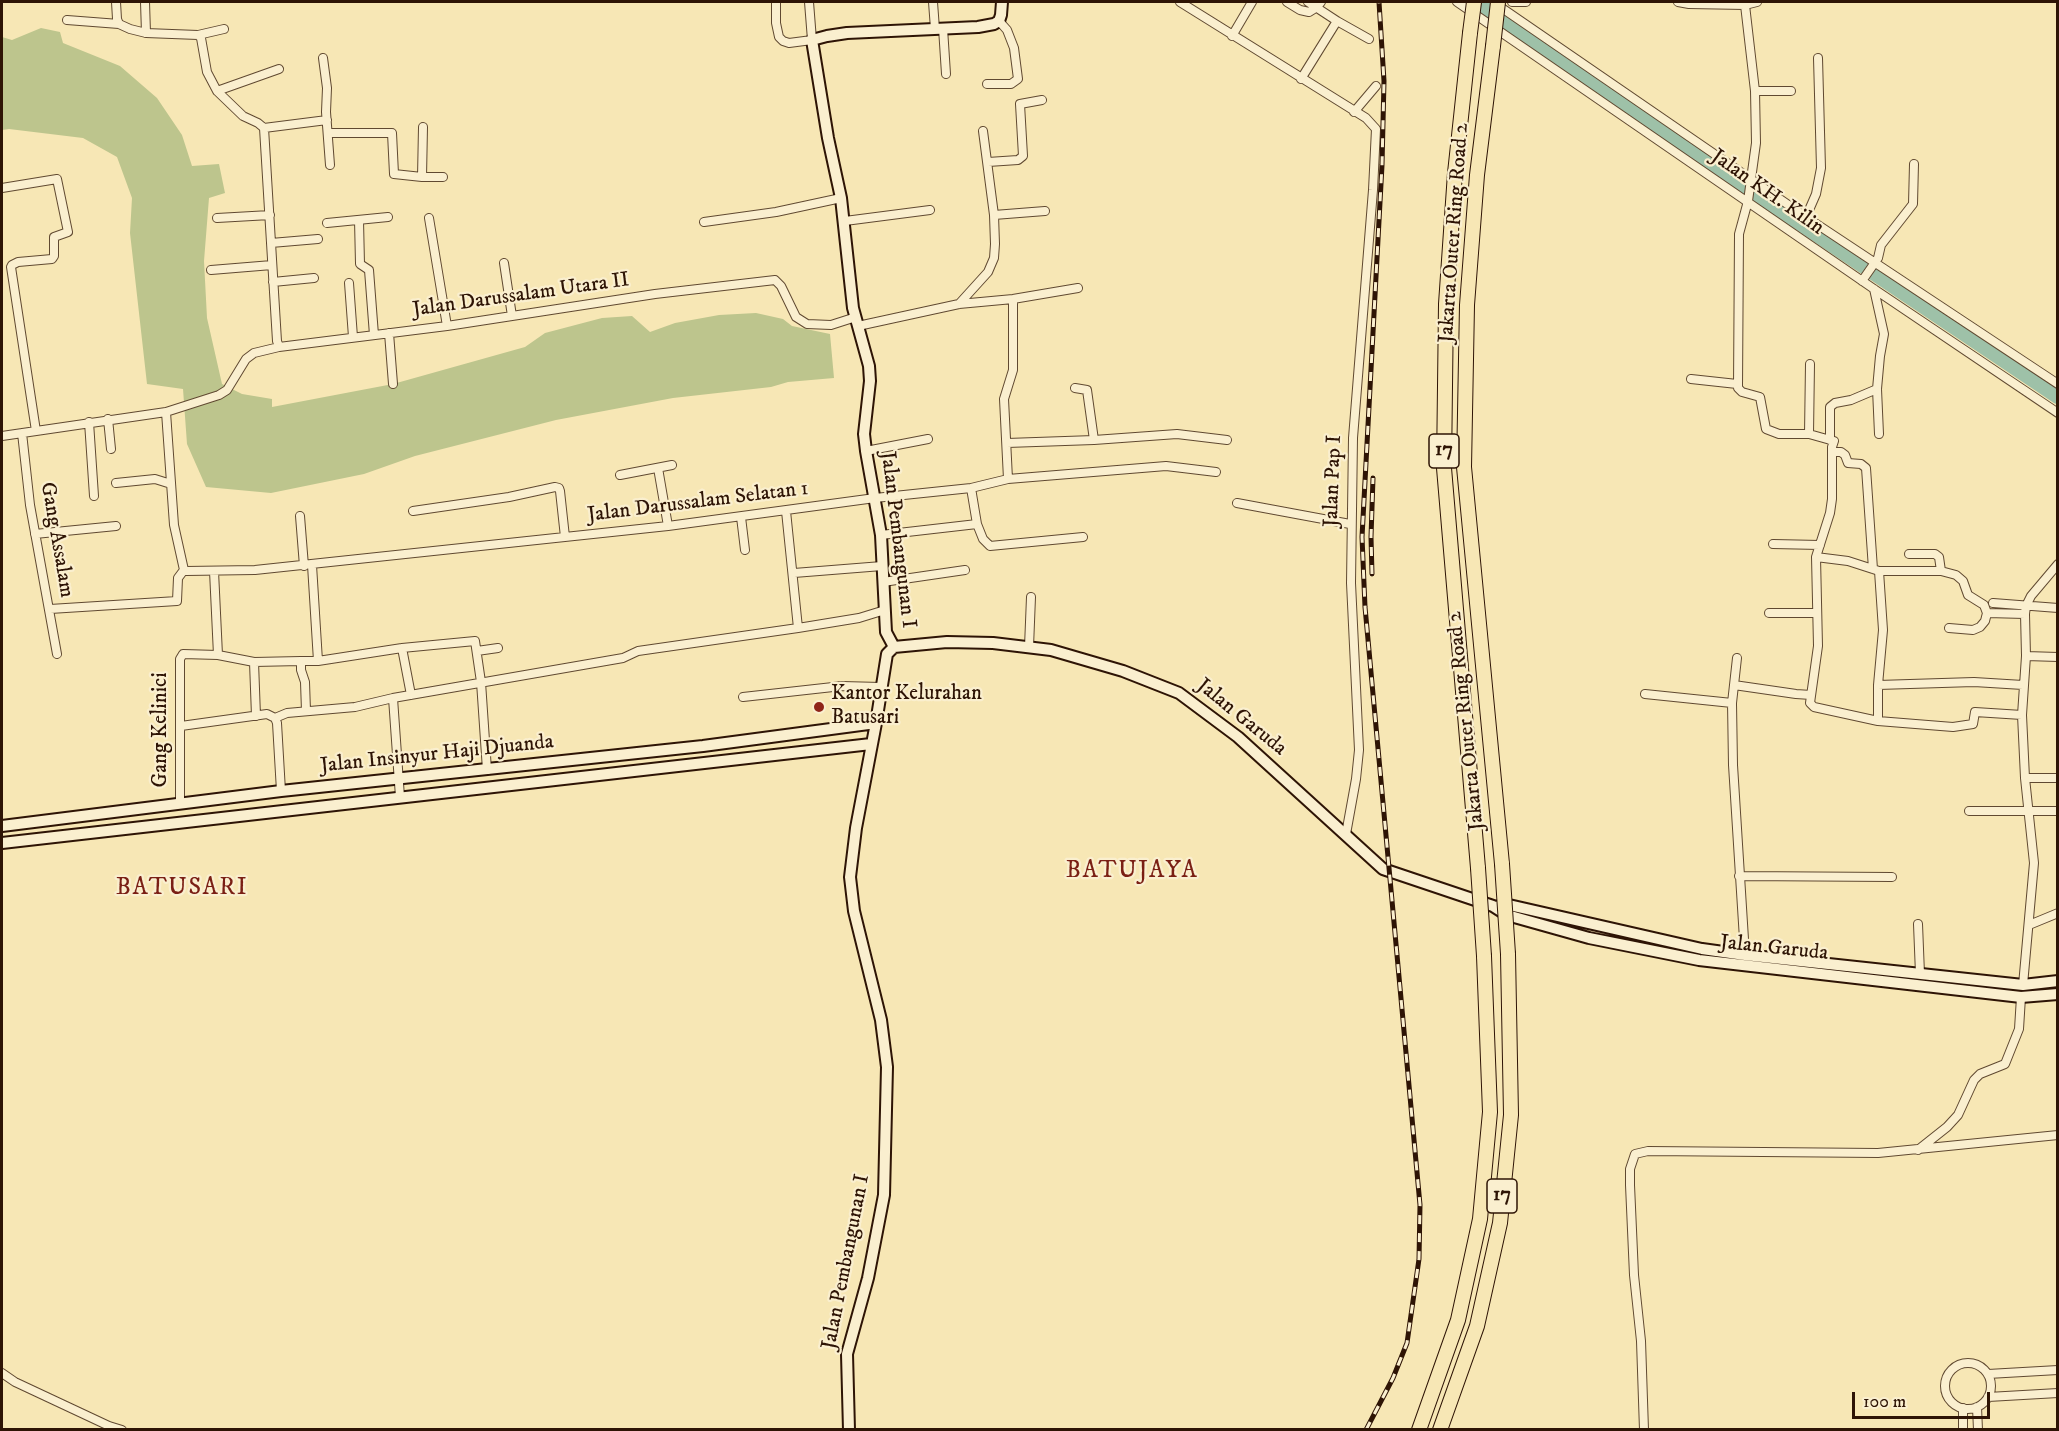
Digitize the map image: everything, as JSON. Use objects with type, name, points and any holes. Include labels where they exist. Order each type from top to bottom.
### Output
[{"type":"highway","name":"Jakarta Outer Ring Road 2","points":[[1419,1430],[1458,1320],[1480,1219],[1490,1113],[1478,868],[1444,468],[1446,304],[1455,173],[1474,2]]},
{"type":"highway","name":"Jakarta Outer Ring Road 2","points":[[1440,1430],[1477,1326],[1500,1223],[1510,1115],[1508,954],[1502,864],[1464,467],[1467,305],[1478,175],[1498,2]]},
{"type":"main road","points":[[812,40],[847,33],[978,27],[994,24],[999,21],[1002,2]]},
{"type":"main road","name":"Jalan Pembangunan I","points":[[812,40],[828,138],[845,220],[850,289],[868,366],[870,381],[864,434],[881,535],[886,632],[894,647],[886,654],[876,723],[855,828],[850,877],[854,911],[881,1020],[886,1067],[886,1170],[884,1195],[867,1278],[847,1354],[849,1430]]},
{"type":"main road","name":"Jalan Garuda","points":[[894,647],[947,642],[993,642],[1051,650],[1102,665],[1179,693],[1238,737],[1383,869],[1493,906],[1507,915],[1589,938],[1699,960],[1892,976],[2021,997],[2058,994]]},
{"type":"main road","name":"Jalan Insinyur Haji Djuanda","points":[[2,826],[281,791],[703,746],[876,723]]},
{"type":"main road","name":"Jalan Insinyur Haji Djuanda","points":[[2,843],[871,744]]},
{"type":"main road","points":[[83,816],[91,832]]},
{"type":"main road","points":[[78,833],[81,831],[83,816]]},
{"type":"main road","name":"Jalan Garuda","points":[[1493,906],[1509,905],[1702,949],[1853,972]]},
{"type":"main road","points":[[1589,938],[1593,924]]},
{"type":"main road","points":[[1699,960],[1702,949]]},
{"type":"main road","name":"Jalan Garuda","points":[[1892,976],[1920,974],[2023,985],[2058,981]]},
{"type":"street","points":[[116,2],[119,24]]},
{"type":"street","points":[[145,2],[147,33]]},
{"type":"street","points":[[776,2],[779,37],[789,43],[812,40],[809,2]]},
{"type":"street","points":[[933,2],[946,74]]},
{"type":"street","points":[[1181,2],[1354,112],[1376,86]]},
{"type":"street","points":[[1232,36],[1252,2]]},
{"type":"street","points":[[1287,2],[1306,12],[1319,4]]},
{"type":"street","points":[[1308,2],[1319,4],[1337,21],[1369,39]]},
{"type":"street","name":"Jalan KH. Kilin","points":[[1457,2],[1748,198],[2058,384]]},
{"type":"street","name":"Jalan KH. Kilin","points":[[1493,2],[1806,217],[1868,272],[1874,290],[2058,413]]},
{"type":"street","points":[[1512,2],[1526,2]]},
{"type":"street","points":[[1678,2],[1745,4],[1757,2]]},
{"type":"street","points":[[1745,4],[1755,90],[1756,143],[1748,198],[1739,234],[1737,384],[1742,392],[1760,397],[1766,429],[1779,434],[1809,434],[1834,441],[1830,513],[1816,557],[1818,646],[1810,703],[1814,707],[1878,722],[1953,727],[1973,724],[1976,712],[2022,715]]},
{"type":"street","points":[[67,20],[119,24],[147,33],[198,35],[224,29]]},
{"type":"street","points":[[987,84],[1011,84],[1016,82],[1018,75],[1014,48],[1007,30],[999,21]]},
{"type":"street","points":[[1301,79],[1337,21]]},
{"type":"street","points":[[198,35],[207,72],[217,91],[243,116],[264,128],[279,347]]},
{"type":"street","points":[[323,58],[327,88],[330,165]]},
{"type":"street","points":[[1806,217],[1816,194],[1821,168],[1818,58]]},
{"type":"street","points":[[217,91],[279,69]]},
{"type":"street","points":[[1755,90],[1791,91]]},
{"type":"street","points":[[988,162],[1018,160],[1023,156],[1020,104],[1042,100]]},
{"type":"street","name":"Jalan Pap I","points":[[1346,834],[1359,750],[1350,524],[1353,438],[1376,129],[1366,118],[1354,112]]},
{"type":"street","points":[[264,128],[327,120]]},
{"type":"street","points":[[422,177],[423,127]]},
{"type":"street","points":[[959,304],[988,272],[994,258],[996,244],[983,131]]},
{"type":"street","points":[[328,134],[392,133],[394,174],[443,177]]},
{"type":"street","points":[[1868,272],[1878,258],[1881,245],[1913,204],[1914,164]]},
{"type":"street","points":[[2,188],[57,179],[68,232],[54,237],[52,259],[18,262],[11,267],[36,431]]},
{"type":"street","points":[[704,222],[776,212],[841,198]]},
{"type":"street","points":[[845,220],[930,210]]},
{"type":"street","points":[[994,215],[1045,211]]},
{"type":"street","points":[[217,218],[270,215]]},
{"type":"street","points":[[327,223],[388,217]]},
{"type":"street","points":[[429,218],[447,326]]},
{"type":"street","points":[[359,220],[360,264],[369,270],[374,334]]},
{"type":"street","points":[[271,243],[318,239]]},
{"type":"street","points":[[504,263],[512,316]]},
{"type":"street","points":[[211,270],[272,265]]},
{"type":"street","points":[[273,282],[314,278]]},
{"type":"street","name":"Jalan Darussalam Utara II","points":[[2,436],[166,412],[219,395],[227,390],[246,359],[254,353],[279,347],[447,326],[655,294],[775,280],[781,286],[796,317],[807,324],[831,325],[857,322]]},
{"type":"street","points":[[349,283],[353,337]]},
{"type":"street","points":[[857,322],[959,304],[1013,299],[1078,288]]},
{"type":"street","points":[[1874,290],[1884,334],[1877,389],[1878,434]]},
{"type":"street","points":[[1008,479],[1004,399],[1013,370],[1013,299]]},
{"type":"street","points":[[389,333],[393,384]]},
{"type":"street","points":[[1809,434],[1810,364]]},
{"type":"street","points":[[1690,379],[1737,384]]},
{"type":"street","points":[[1075,388],[1087,390],[1094,440]]},
{"type":"street","points":[[1830,440],[1830,407],[1835,403],[1851,400],[1877,389]]},
{"type":"street","points":[[50,609],[177,601],[178,578],[184,570],[174,525],[166,412]]},
{"type":"street","points":[[108,419],[111,450]]},
{"type":"street","points":[[89,422],[94,496]]},
{"type":"street","name":"Gang Assalam","points":[[22,433],[30,505],[57,654]]},
{"type":"street","points":[[1007,442],[1094,440],[1177,434],[1227,440]]},
{"type":"street","points":[[866,451],[928,439]]},
{"type":"street","points":[[1832,452],[1841,452],[1845,454],[1848,463],[1861,464],[1866,468],[1883,630],[1878,685],[1878,722]]},
{"type":"street","points":[[620,475],[672,465]]},
{"type":"street","name":"Jalan Darussalam Selatan 1","points":[[184,570],[186,572],[255,570],[308,566],[741,517],[875,498],[971,488],[1008,479],[1166,466],[1216,472]]},
{"type":"street","points":[[658,468],[668,526]]},
{"type":"street","points":[[116,483],[155,478],[171,484]]},
{"type":"street","points":[[413,511],[509,497],[555,487],[560,491],[565,537]]},
{"type":"street","points":[[971,488],[977,524],[983,539],[990,546],[1083,537]]},
{"type":"street","points":[[1237,503],[1350,524]]},
{"type":"street","points":[[786,511],[798,628]]},
{"type":"street","points":[[300,516],[318,661]]},
{"type":"street","points":[[741,517],[746,550]]},
{"type":"street","points":[[881,535],[977,524]]},
{"type":"street","points":[[35,534],[116,526]]},
{"type":"street","points":[[1773,544],[1820,545]]},
{"type":"street","points":[[1909,554],[1935,554],[1940,557],[1941,571]]},
{"type":"street","points":[[1816,557],[1848,561],[1876,570],[1941,571],[1956,575],[1963,581],[1968,595],[1984,605],[1987,613],[1985,621],[1973,630],[1949,628]]},
{"type":"street","points":[[2023,985],[2034,863],[2025,778],[2022,715],[2026,610],[2058,564]]},
{"type":"street","points":[[794,573],[882,566]]},
{"type":"street","points":[[883,582],[965,570]]},
{"type":"street","points":[[214,571],[218,655],[254,662],[318,661],[402,648],[471,640],[476,642],[487,770]]},
{"type":"street","points":[[1029,647],[1031,597]]},
{"type":"street","points":[[1993,603],[2026,610]]},
{"type":"street","points":[[1987,613],[2058,608]]},
{"type":"street","points":[[275,718],[287,713],[355,707],[393,698],[623,658],[638,651],[859,618],[885,610]]},
{"type":"street","points":[[1769,613],[1817,613]]},
{"type":"street","points":[[402,648],[411,695]]},
{"type":"street","points":[[477,651],[498,648]]},
{"type":"street","name":"Gang Kelinici","points":[[180,803],[180,657],[184,653],[218,655]]},
{"type":"street","points":[[2026,656],[2058,657]]},
{"type":"street","points":[[1737,658],[1732,703],[1733,765],[1745,955]]},
{"type":"street","points":[[301,661],[305,682],[306,711]]},
{"type":"street","points":[[254,662],[256,716]]},
{"type":"street","points":[[1878,685],[1974,682],[2023,685]]},
{"type":"street","points":[[1734,685],[1811,695]]},
{"type":"street","points":[[744,697],[842,686],[881,687]]},
{"type":"street","points":[[1645,694],[1732,703]]},
{"type":"street","points":[[393,698],[400,797]]},
{"type":"street","points":[[181,726],[267,714],[275,718],[281,791]]},
{"type":"street","points":[[2025,778],[2058,778]]},
{"type":"street","points":[[1969,811],[2058,811]]},
{"type":"street","points":[[1739,876],[1892,877]]},
{"type":"street","points":[[2029,924],[2058,913]]},
{"type":"street","points":[[1918,924],[1920,974]]},
{"type":"street","points":[[1918,1150],[1958,1115],[1974,1080],[1980,1074],[2005,1064],[2019,1029],[2021,997]]},
{"type":"street","points":[[1644,1430],[1641,1341],[1634,1275],[1630,1185],[1630,1169],[1635,1154],[1648,1151],[1878,1153],[2058,1135]]},
{"type":"street","points":[[1963,1364],[1976,1364],[1988,1374],[1991,1382],[1988,1397],[1977,1407],[1963,1408],[1953,1403],[1947,1395],[1945,1384],[1954,1368],[1963,1364]]},
{"type":"street","points":[[1988,1374],[2058,1370]]},
{"type":"street","points":[[2,1373],[15,1382],[122,1430]]},
{"type":"street","points":[[1988,1397],[2058,1393]]},
{"type":"street","points":[[1977,1407],[1978,1430]]},
{"type":"street","points":[[1963,1408],[1963,1430]]},
{"type":"green space","points":[[41,28],[60,32],[63,43],[120,66],[157,98],[182,135],[192,166],[219,164],[225,193],[209,198],[204,261],[207,318],[222,384],[242,394],[272,399],[272,407],[393,384],[525,347],[545,333],[602,318],[632,316],[650,332],[675,323],[719,315],[756,313],[783,319],[792,326],[830,334],[834,378],[673,398],[556,420],[415,456],[364,474],[271,493],[206,487],[187,444],[183,389],[147,384],[130,233],[132,198],[117,157],[83,138],[2,130],[2,37],[12,40]]},
{"type":"waterway","points":[[1476,2],[2058,396]]},
{"type":"railway","points":[[1366,1430],[1393,1378],[1407,1343],[1419,1259],[1420,1205],[1365,607],[1362,537],[1382,165],[1384,81],[1379,2]]},
{"type":"railway","points":[[1372,574],[1373,478]]},
{"type":"place","name":"Kantor Kelurahan Batusari","points":[[819,707]]},
{"type":"district","name":"BATUJAYA","points":[[1132,872]]},
{"type":"district","name":"BATUSARI","points":[[182,889]]}]
